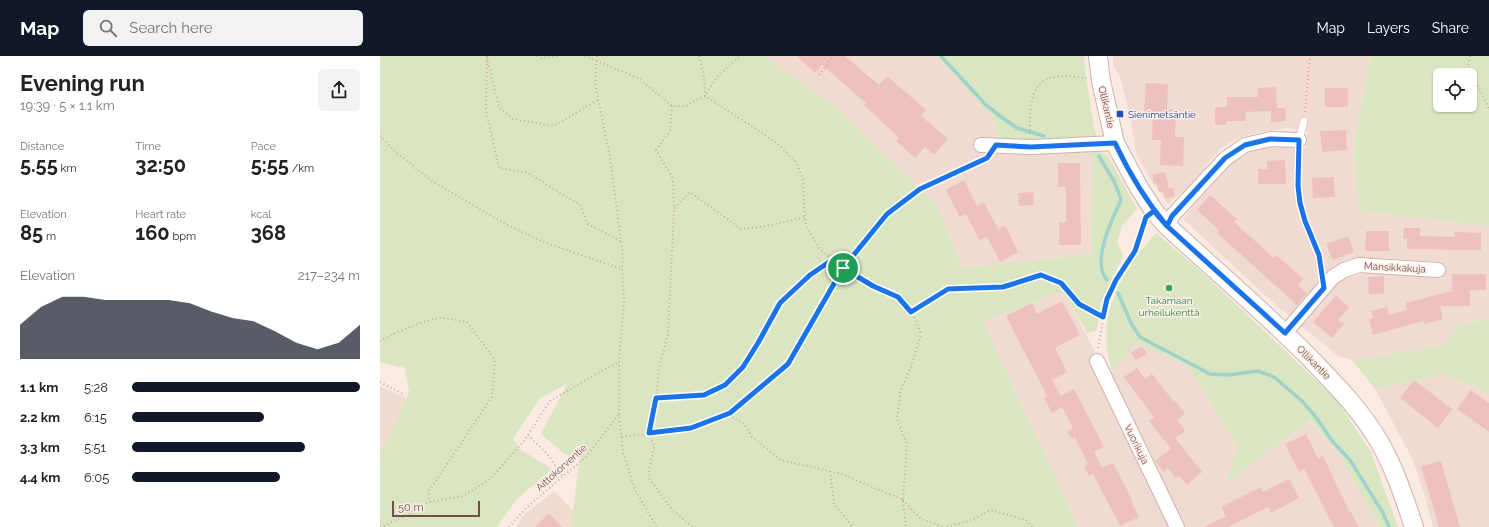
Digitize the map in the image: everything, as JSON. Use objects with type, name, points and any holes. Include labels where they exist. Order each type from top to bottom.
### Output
[{"type":"street","name":"Ollikantie","points":[[1098,56],[1101,81],[1115,143],[1138,186],[1154,211],[1167,226],[1285,333],[1337,386],[1354,406],[1380,443],[1392,469],[1414,527]]},
{"type":"street","points":[[1167,226],[1172,216],[1225,158],[1245,145],[1270,139],[1299,140]]},
{"type":"street","points":[[982,145],[1031,147],[1115,143]]},
{"type":"street","name":"Mansikkakuja","points":[[1285,333],[1333,277],[1344,270],[1359,265],[1438,270]]},
{"type":"street","name":"Vuorikuja","points":[[1097,361],[1177,527]]},
{"type":"lane","points":[[1298,166],[1299,140],[1304,121]]},
{"type":"path","points":[[487,56],[499,107],[513,119],[554,126],[598,99]]},
{"type":"path","points":[[487,56],[486,110],[499,168],[528,173],[580,205],[588,224],[621,241]]},
{"type":"path","points":[[537,56],[541,58],[559,56]]},
{"type":"path","points":[[585,56],[638,78],[672,106],[686,106],[705,96],[716,77],[740,56]]},
{"type":"path","points":[[597,56],[595,84],[610,157],[623,257],[622,269],[624,302],[619,362],[619,414],[623,452],[635,490],[658,527]]},
{"type":"path","points":[[699,56],[704,77],[705,96]]},
{"type":"path","points":[[819,75],[834,56]]},
{"type":"path","points":[[1304,121],[1310,56]]},
{"type":"path","points":[[1470,56],[1468,66],[1489,109]]},
{"type":"path","points":[[1031,147],[1029,123],[1030,105],[1036,89],[1049,78],[1056,76],[1091,78]]},
{"type":"path","points":[[705,96],[780,146],[796,162],[803,179],[804,217],[806,226],[819,248],[843,268],[873,286],[898,297],[911,312],[921,334],[911,367],[901,389],[896,419],[907,444],[903,500],[906,527]]},
{"type":"path","points":[[672,106],[670,131],[656,150],[673,179],[674,209],[668,334],[660,368],[649,433],[654,445],[648,477],[671,508],[692,527]]},
{"type":"path","points":[[380,136],[397,153],[432,181],[507,225],[544,242],[622,269]]},
{"type":"path","points":[[622,437],[691,428],[727,414],[788,364],[843,268],[887,214],[920,189],[987,158],[996,145]]},
{"type":"path","points":[[1298,166],[1300,203],[1305,221],[1319,255],[1324,288]]},
{"type":"path","points":[[674,209],[690,192],[742,229],[767,226],[804,217]]},
{"type":"path","points":[[1097,361],[1098,343],[1107,299],[1116,280],[1135,251],[1146,217],[1154,211]]},
{"type":"path","points":[[656,398],[704,395],[725,385],[743,367],[780,303],[810,275],[832,260]]},
{"type":"path","points":[[911,312],[948,289],[1003,287],[1041,275],[1061,283],[1079,304],[1103,317]]},
{"type":"path","points":[[380,340],[440,317],[467,322],[495,360],[492,397],[429,491],[429,502]]},
{"type":"path","points":[[380,527],[408,515],[429,502],[463,496],[490,479],[524,441],[550,402],[619,362]]},
{"type":"path","points":[[380,382],[405,395]]},
{"type":"path","name":"Aittokorventie","points":[[509,527],[525,509],[587,456],[619,414]]},
{"type":"path","points":[[727,414],[744,424],[752,437],[781,460],[842,474],[903,500],[921,519],[946,527],[969,521],[991,510],[1026,520],[1032,527]]},
{"type":"path","points":[[528,435],[549,456],[563,477]]},
{"type":"path","points":[[830,471],[834,504],[853,527]]},
{"type":"shaded area","points":[[765,56],[937,56],[993,119],[1003,151],[1092,151],[1091,254],[962,268],[938,207],[837,108]]},
{"type":"shaded area","points":[[1113,56],[1371,56],[1353,144],[1359,211],[1489,226],[1489,319],[1459,324],[1443,346],[1352,360],[1338,356],[1301,326],[1324,297],[1342,279],[1371,272],[1442,279],[1443,262],[1382,258],[1346,260],[1331,272],[1291,316],[1278,307],[1183,219],[1200,197],[1235,159],[1258,148],[1306,148],[1308,132],[1288,128],[1260,132],[1240,137],[1220,149],[1187,189],[1168,204],[1150,179],[1136,153],[1130,115],[1120,77],[1113,65]]},
{"type":"shaded area","points":[[1063,291],[1108,376],[1137,341],[1190,368],[1237,448],[1227,483],[1309,420],[1338,453],[1380,527],[1077,527],[1070,508],[983,321]]},
{"type":"shaded area","points":[[1444,375],[1489,393],[1489,527],[1433,527],[1424,493],[1412,458],[1375,389]]},
{"type":"shaded area","points":[[380,386],[406,398],[380,455]]},
{"type":"shaded area","points":[[554,491],[573,511],[571,527],[516,527],[524,515]]},
{"type":"green space","points":[[380,56],[765,56],[837,108],[938,207],[962,268],[1091,254],[1092,151],[1105,153],[1136,207],[1136,210],[1122,226],[1117,241],[1123,256],[1101,302],[1097,330],[1087,333],[1063,291],[983,321],[1070,508],[1077,527],[571,527],[580,455],[566,455],[541,434],[567,384],[540,398],[513,439],[521,450],[552,469],[517,499],[497,527],[380,527],[380,455],[409,392],[405,368],[380,362]]},
{"type":"green space","points":[[937,56],[1084,56],[1096,137],[1000,141],[993,119]]},
{"type":"green space","points":[[1371,56],[1489,56],[1489,226],[1359,211],[1353,144]]},
{"type":"green space","points":[[1156,233],[1203,273],[1335,398],[1371,452],[1398,527],[1380,527],[1338,453],[1310,420],[1226,484],[1237,448],[1190,368],[1137,342],[1112,372],[1107,351],[1106,337],[1109,315],[1115,293],[1131,264]]},
{"type":"green space","points":[[1489,319],[1489,393],[1444,375],[1375,389],[1352,360],[1443,346],[1459,324]]},
{"type":"building","points":[[797,56],[845,56],[879,85],[887,76],[926,110],[921,116],[948,139],[934,155],[925,147],[915,158],[896,141],[899,138],[864,105],[866,103],[822,65],[815,73]]},
{"type":"building","points":[[1146,83],[1168,84],[1167,109],[1176,110],[1175,137],[1184,137],[1183,166],[1160,165],[1161,140],[1152,140],[1153,114],[1144,113]]},
{"type":"building","points":[[1276,87],[1277,108],[1285,108],[1286,121],[1271,122],[1271,111],[1245,112],[1246,121],[1226,121],[1226,125],[1215,125],[1215,107],[1227,107],[1227,97],[1258,97],[1257,88]]},
{"type":"building","points":[[1325,88],[1348,88],[1348,107],[1325,107]]},
{"type":"building","points":[[1346,130],[1347,150],[1322,152],[1320,131]]},
{"type":"building","points":[[1285,160],[1286,184],[1258,184],[1258,169],[1267,169],[1267,161]]},
{"type":"building","points":[[1058,163],[1080,163],[1081,245],[1059,245],[1059,222],[1066,222],[1066,187],[1058,187]]},
{"type":"building","points":[[1165,172],[1169,189],[1173,188],[1175,196],[1165,199],[1163,191],[1159,192],[1157,183],[1154,184],[1152,175]]},
{"type":"building","points":[[1334,177],[1335,197],[1313,198],[1312,178]]},
{"type":"building","points":[[964,180],[977,206],[984,202],[998,229],[1005,225],[1018,252],[1000,262],[987,237],[980,240],[966,214],[960,217],[946,190]]},
{"type":"building","points":[[1033,192],[1034,205],[1019,206],[1018,193]]},
{"type":"building","points":[[1210,195],[1237,219],[1234,222],[1274,258],[1276,255],[1304,279],[1298,285],[1307,293],[1297,305],[1217,233],[1219,230],[1197,210]]},
{"type":"building","points":[[1404,228],[1420,228],[1420,236],[1454,237],[1454,232],[1481,233],[1481,250],[1407,249],[1407,239],[1403,239]]},
{"type":"building","points":[[1366,231],[1389,231],[1389,251],[1365,251]]},
{"type":"building","points":[[1348,236],[1354,252],[1333,260],[1326,244]]},
{"type":"building","points":[[1452,274],[1486,274],[1486,290],[1470,290],[1470,306],[1440,306],[1443,319],[1424,324],[1423,321],[1373,335],[1369,319],[1373,318],[1371,311],[1387,307],[1389,315],[1407,310],[1406,303],[1452,291]]},
{"type":"building","points":[[1384,276],[1384,294],[1369,294],[1368,277]]},
{"type":"building","points":[[1336,295],[1349,307],[1338,320],[1344,324],[1332,338],[1313,322]]},
{"type":"building","points":[[1062,301],[1080,335],[1055,348],[1067,372],[1052,380],[1061,396],[1074,389],[1104,447],[1094,452],[1102,468],[1113,463],[1132,500],[1131,501],[1139,517],[1120,526],[1093,474],[1089,476],[1084,466],[1088,464],[1075,437],[1072,439],[1067,431],[1073,428],[1062,407],[1052,413],[1044,398],[1047,396],[1006,316],[1032,303],[1037,314]]},
{"type":"building","points":[[1142,346],[1147,354],[1136,360],[1131,353]]},
{"type":"building","points":[[1137,368],[1145,379],[1152,374],[1185,414],[1177,420],[1185,431],[1175,438],[1202,472],[1187,485],[1179,476],[1176,478],[1168,468],[1163,472],[1155,461],[1171,449],[1149,421],[1154,417],[1124,377]]},
{"type":"building","points":[[1414,380],[1452,409],[1438,428],[1400,398]]},
{"type":"building","points":[[1471,390],[1489,403],[1489,432],[1457,409]]},
{"type":"building","points":[[1306,434],[1318,459],[1323,456],[1350,513],[1351,512],[1359,527],[1334,527],[1304,469],[1299,472],[1285,444]]},
{"type":"building","points":[[1441,461],[1460,527],[1439,527],[1421,466]]},
{"type":"building","points":[[1289,479],[1299,498],[1271,513],[1268,507],[1228,527],[1204,527],[1226,516],[1221,507],[1261,487],[1263,492]]},
{"type":"building","points":[[549,513],[562,527],[535,527]]},
{"type":"waterway","points":[[941,56],[986,105],[1000,116],[1017,128],[1044,136]]},
{"type":"waterway","points":[[1099,156],[1115,183],[1121,200],[1108,229],[1102,252],[1101,263],[1107,280]]},
{"type":"waterway","points":[[1118,293],[1132,325],[1140,337],[1210,374],[1228,375],[1258,371],[1274,377],[1302,401],[1315,416],[1333,442],[1350,460],[1383,513],[1389,527]]},
{"type":"place","name":"Sienimetsäntie","points":[[1120,114]]},
{"type":"place","name":"Takamaan urheilukenttä","points":[[1169,288]]},
{"type":"route","points":[[843,268],[788,364],[730,413],[691,428],[649,433],[656,398],[704,395],[725,385],[743,367],[780,303],[810,275],[832,260],[843,268],[887,214],[920,189],[987,158],[996,145],[1031,147],[1115,143],[1138,186],[1154,211],[1167,226],[1285,333],[1324,288],[1319,255],[1305,221],[1300,203],[1298,186],[1299,140],[1270,139],[1245,145],[1225,158],[1172,216],[1167,226],[1154,211],[1146,217],[1135,251],[1116,280],[1107,299],[1103,317],[1079,304],[1061,283],[1041,275],[1003,287],[948,289],[911,312],[898,297],[873,286],[843,268]]}]
